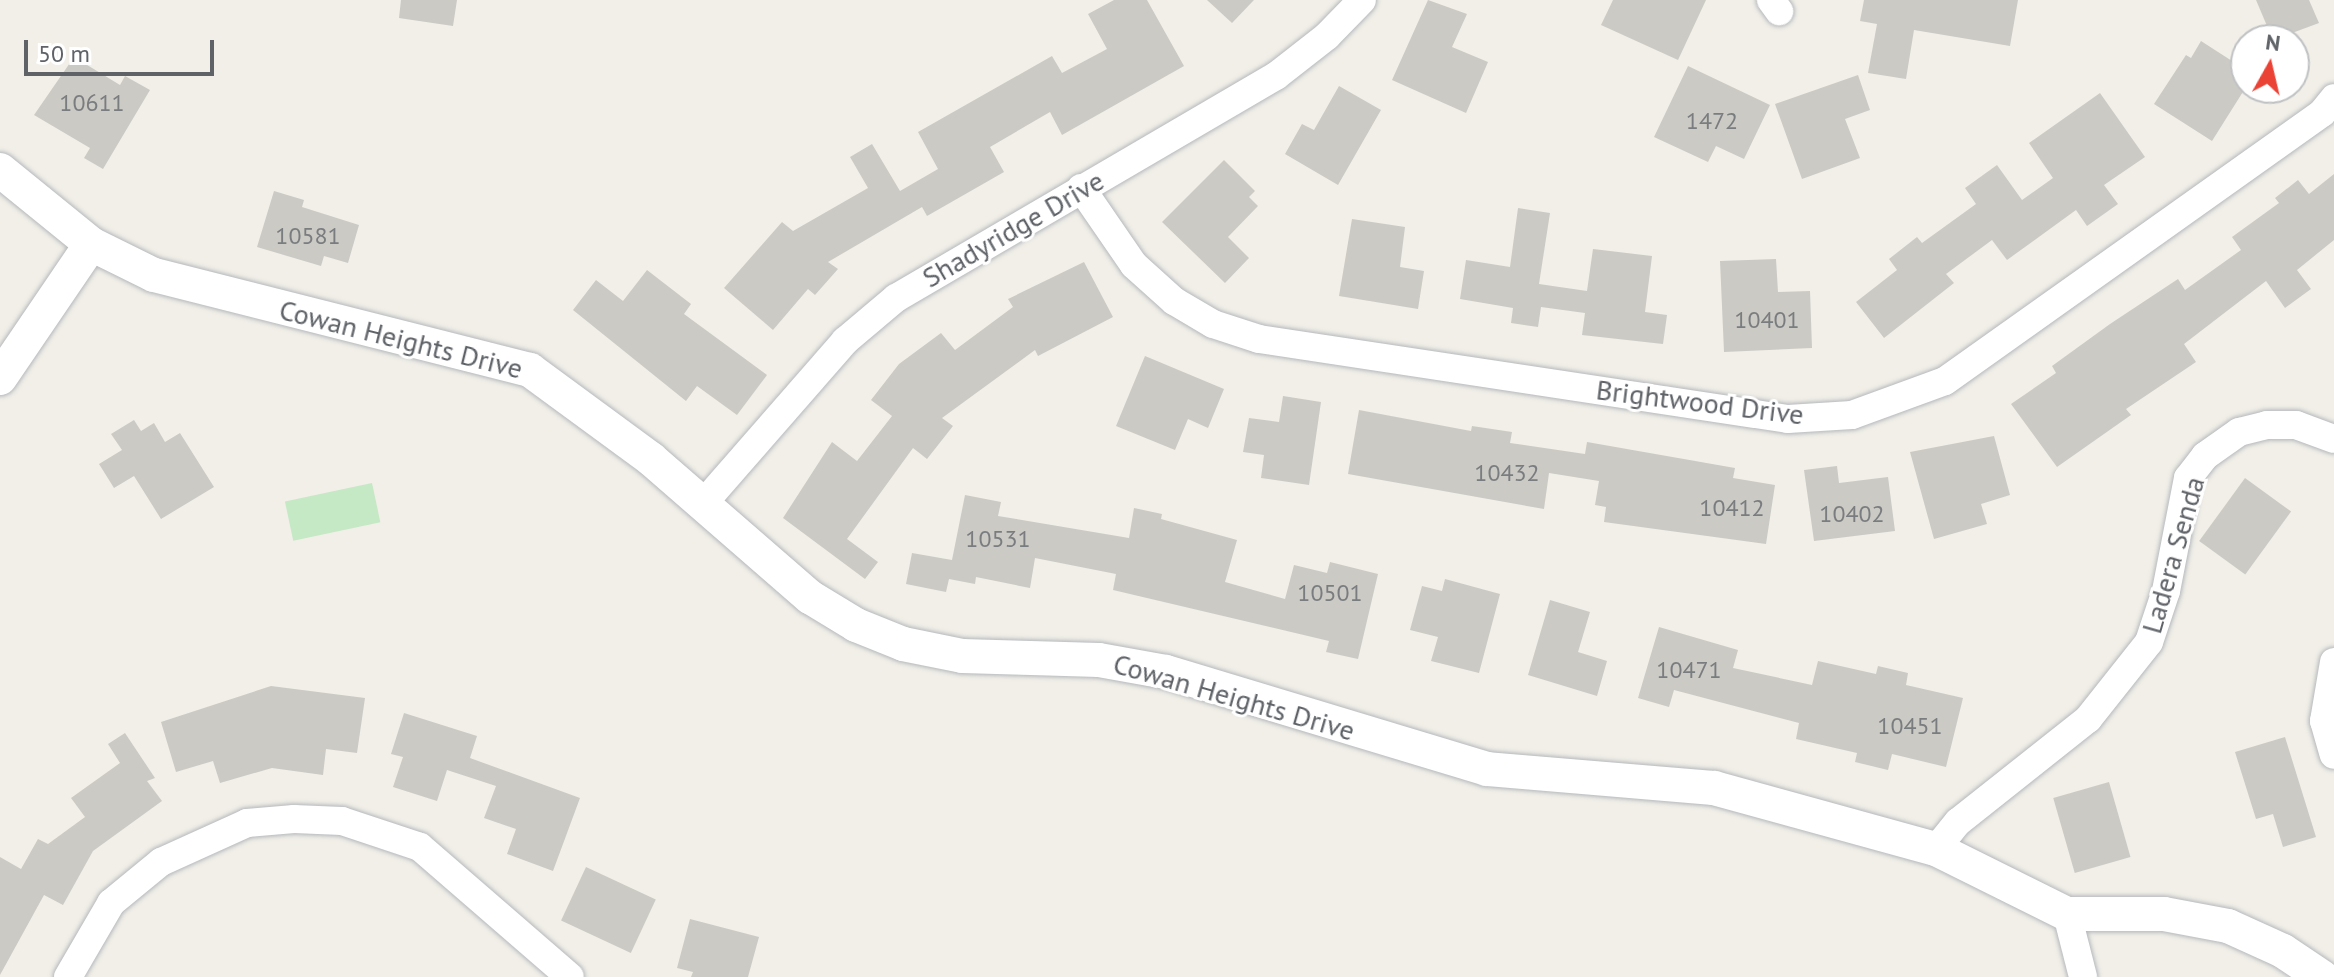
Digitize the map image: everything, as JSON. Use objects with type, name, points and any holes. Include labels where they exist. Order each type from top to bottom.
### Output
[{"type":"street","name":"Shadyridge Drive","points":[[702,505],[845,341],[896,298],[1276,76],[1327,36],[1362,0]]},
{"type":"street","name":"Brightwood Drive","points":[[1081,188],[1134,265],[1174,301],[1213,324],[1259,339],[1788,419],[1852,415],[1945,381],[2322,113],[2334,98]]},
{"type":"street","name":"Cowan Heights Drive","points":[[0,170],[91,244],[178,283],[530,370],[651,459],[810,597],[856,625],[903,644],[962,656],[1099,660],[1166,672],[1487,769],[1700,785],[1936,849],[1983,868],[2030,900],[2067,914],[2199,918],[2254,936],[2322,977]]},
{"type":"street","points":[[0,378],[91,244]]},
{"type":"street","name":"Ladera Senda","points":[[1936,849],[1958,822],[2088,719],[2149,642],[2166,591],[2188,478],[2205,456],[2239,432],[2267,425],[2296,425],[2334,439]]},
{"type":"street","points":[[2334,662],[2324,721],[2334,755]]},
{"type":"street","points":[[68,977],[111,903],[161,862],[247,823],[294,819],[342,821],[420,847],[570,977]]},
{"type":"street","points":[[2067,914],[2083,977]]},
{"type":"green space","points":[[372,483],[380,522],[293,541],[285,502]]},
{"type":"building","points":[[401,0],[457,0],[453,26],[399,18]]},
{"type":"building","points":[[1114,0],[1147,0],[1184,66],[1062,135],[1050,112],[990,147],[1004,172],[927,216],[922,207],[828,262],[838,269],[815,295],[808,289],[773,330],[724,288],[782,222],[793,231],[868,188],[850,157],[872,144],[900,191],[938,169],[918,132],[1052,56],[1062,73],[1107,49],[1088,14]]},
{"type":"building","points":[[1207,0],[1254,0],[1232,23]]},
{"type":"building","points":[[1428,0],[1467,14],[1452,47],[1488,62],[1466,113],[1392,80]]},
{"type":"building","points":[[1613,0],[1706,0],[1678,60],[1601,25]]},
{"type":"building","points":[[1864,0],[2018,0],[2010,46],[1914,30],[1906,79],[1868,73],[1877,24],[1860,21]]},
{"type":"building","points":[[2256,0],[2309,0],[2319,23],[2310,26],[2266,24]]},
{"type":"building","points":[[2201,41],[2230,60],[2230,104],[2235,104],[2212,141],[2154,104],[2186,55],[2191,58]]},
{"type":"building","points":[[74,57],[120,85],[125,76],[150,90],[103,169],[84,158],[90,148],[34,115]]},
{"type":"building","points":[[1688,66],[1770,105],[1744,159],[1716,146],[1708,162],[1654,137]]},
{"type":"building","points":[[1858,75],[1870,110],[1845,119],[1860,158],[1802,179],[1775,104]]},
{"type":"building","points":[[1339,86],[1381,110],[1338,185],[1285,154],[1302,124],[1314,130]]},
{"type":"building","points":[[2100,93],[2145,157],[2104,185],[2118,204],[2087,226],[2076,210],[2007,260],[1992,240],[1946,274],[1954,283],[1884,338],[1856,302],[1897,270],[1889,259],[1917,237],[1922,243],[1976,204],[1965,188],[1997,165],[2022,200],[2053,178],[2029,143]]},
{"type":"building","points":[[1224,160],[1255,191],[1249,197],[1258,206],[1228,237],[1249,258],[1225,283],[1162,222]]},
{"type":"building","points":[[2334,174],[2334,240],[2297,270],[2311,289],[2285,308],[2266,281],[2184,344],[2196,362],[2126,409],[2131,415],[2057,467],[2011,404],[2056,373],[2052,366],[2110,324],[2178,279],[2185,290],[2241,250],[2232,237],[2279,203],[2275,198],[2298,180],[2309,194]]},
{"type":"building","points":[[274,191],[304,200],[302,207],[359,225],[348,263],[324,256],[321,266],[257,247]]},
{"type":"building","points":[[1518,208],[1550,213],[1539,284],[1587,291],[1593,249],[1652,256],[1645,312],[1667,315],[1663,344],[1582,335],[1585,313],[1541,307],[1538,327],[1511,323],[1513,308],[1460,299],[1466,260],[1510,267]]},
{"type":"building","points":[[1352,219],[1405,227],[1400,267],[1424,271],[1418,309],[1339,296]]},
{"type":"building","points":[[1776,259],[1778,292],[1810,291],[1812,348],[1724,352],[1720,261]]},
{"type":"building","points":[[1084,262],[1113,317],[1038,356],[1035,350],[942,418],[953,426],[927,459],[913,448],[847,539],[878,562],[865,579],[783,518],[832,442],[857,461],[892,416],[871,400],[899,364],[941,333],[955,350],[1013,307],[1008,299]]},
{"type":"building","points":[[647,270],[691,304],[684,314],[767,375],[737,415],[697,386],[686,401],[573,310],[596,280],[623,301]]},
{"type":"building","points":[[1145,356],[1224,389],[1208,428],[1188,419],[1175,450],[1116,426]]},
{"type":"building","points":[[1283,396],[1321,402],[1309,485],[1261,478],[1264,455],[1243,452],[1249,418],[1279,422]]},
{"type":"building","points":[[1359,410],[1471,431],[1472,426],[1512,432],[1510,443],[1585,454],[1587,442],[1735,468],[1733,478],[1775,485],[1766,544],[1604,522],[1606,507],[1595,505],[1599,481],[1549,473],[1544,509],[1348,474]]},
{"type":"building","points":[[134,420],[141,431],[154,423],[165,442],[180,433],[214,487],[161,519],[134,476],[114,488],[99,464],[122,450],[111,434]]},
{"type":"building","points":[[1994,436],[2010,495],[1981,504],[1987,524],[1934,539],[1910,452]]},
{"type":"building","points":[[1837,466],[1839,483],[1888,477],[1895,531],[1814,541],[1804,470]]},
{"type":"building","points":[[2245,478],[2291,512],[2245,575],[2199,541]]},
{"type":"building","points":[[965,495],[1001,502],[998,516],[1129,538],[1134,508],[1162,514],[1161,519],[1237,540],[1225,582],[1285,599],[1294,565],[1327,573],[1330,562],[1378,574],[1358,659],[1326,652],[1329,641],[1113,590],[1116,574],[1035,558],[1030,588],[976,577],[975,584],[949,579],[946,592],[906,584],[912,553],[952,560]]},
{"type":"building","points":[[1445,579],[1500,594],[1479,673],[1431,661],[1438,637],[1410,630],[1422,586],[1442,591]]},
{"type":"building","points":[[1550,600],[1590,612],[1578,652],[1607,661],[1597,696],[1528,675]]},
{"type":"building","points":[[1659,627],[1738,650],[1733,668],[1812,685],[1818,661],[1876,674],[1878,666],[1908,673],[1906,685],[1963,698],[1946,767],[1892,754],[1888,770],[1855,762],[1857,753],[1796,739],[1799,723],[1674,690],[1669,707],[1638,698]]},
{"type":"building","points":[[271,686],[365,698],[357,753],[326,749],[323,775],[272,768],[220,783],[213,761],[176,772],[161,722]]},
{"type":"building","points":[[404,713],[477,736],[470,758],[580,798],[553,871],[507,854],[516,829],[484,818],[496,786],[447,770],[437,801],[393,787],[403,757],[391,754]]},
{"type":"building","points":[[125,733],[155,778],[147,781],[162,801],[93,851],[63,905],[44,895],[0,975],[0,857],[21,869],[38,839],[48,844],[85,817],[71,798],[120,763],[108,744]]},
{"type":"building","points":[[2285,737],[2316,837],[2283,847],[2273,814],[2256,819],[2235,752]]},
{"type":"building","points":[[2109,782],[2130,857],[2075,873],[2053,798]]},
{"type":"building","points":[[586,867],[656,900],[631,953],[561,920]]},
{"type":"building","points":[[690,919],[759,937],[748,977],[691,977],[693,972],[677,968]]}]
